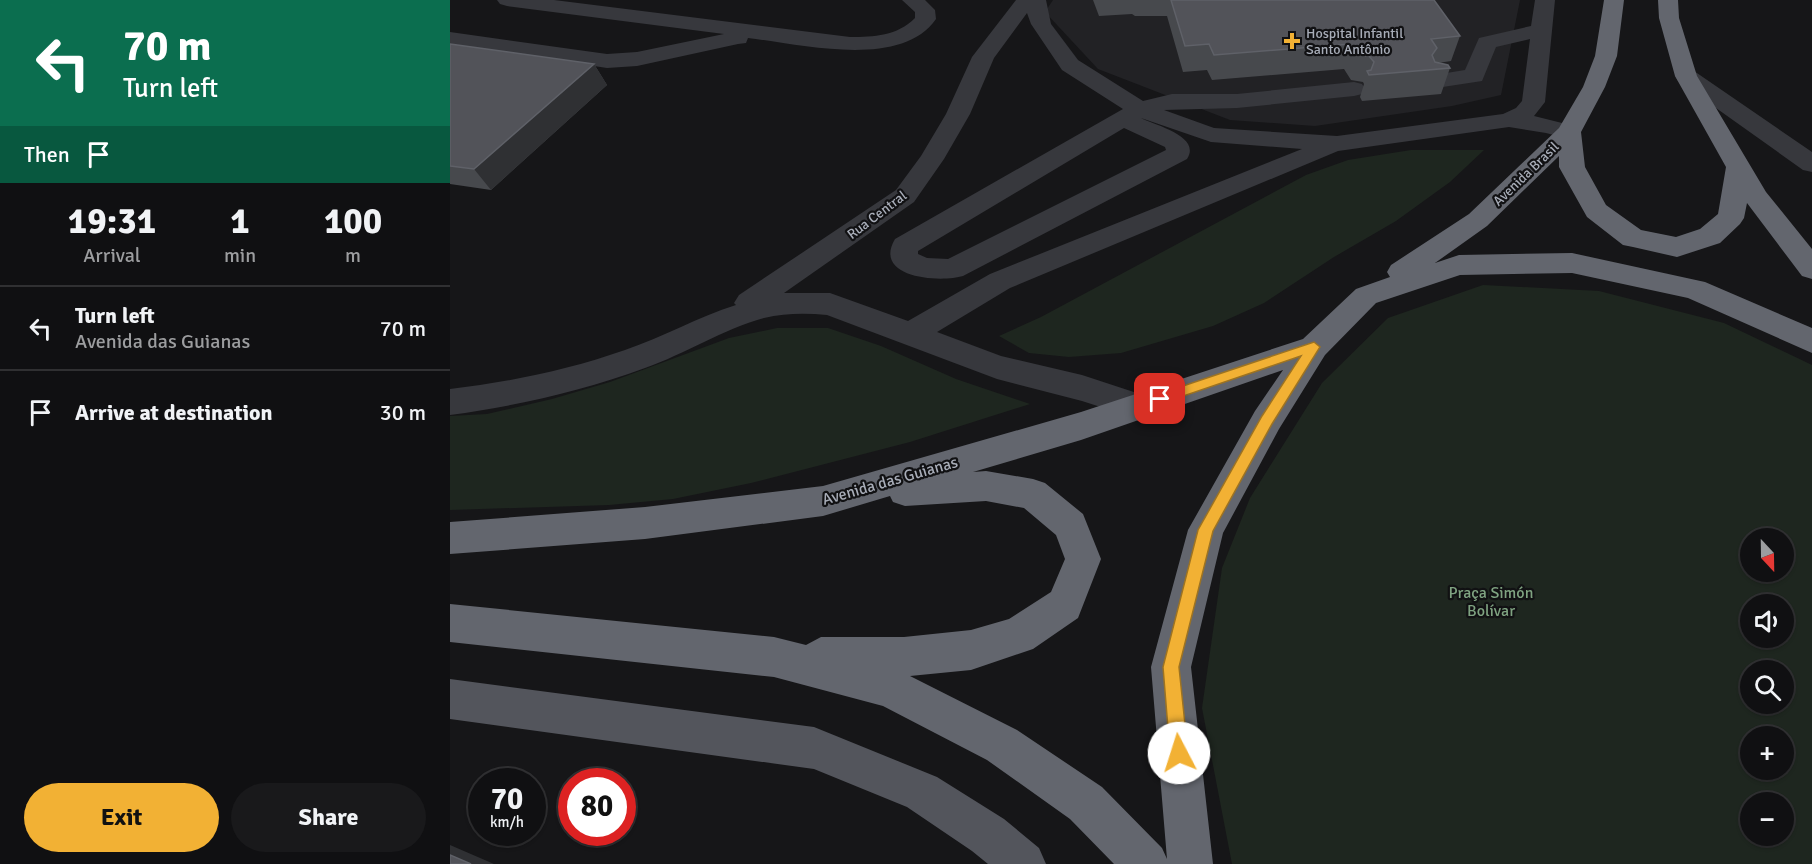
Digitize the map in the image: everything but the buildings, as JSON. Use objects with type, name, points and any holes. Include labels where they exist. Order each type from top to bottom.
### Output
[{"type":"highway","name":"Avenida Brasil","points":[[1314,347],[1366,296],[1478,220],[1569,132],[1594,87],[1606,56],[1614,0]]},
{"type":"highway","points":[[1668,0],[1669,18],[1686,76],[1756,197],[1812,269]]},
{"type":"highway","points":[[1569,132],[1572,167],[1596,211],[1633,238],[1677,247],[1710,236],[1731,218],[1738,167]]},
{"type":"highway","points":[[1366,296],[1459,265],[1572,262],[1695,289],[1812,341]]},
{"type":"highway","points":[[1190,864],[1171,667],[1206,530],[1267,420],[1314,347]]},
{"type":"highway","name":"Avenida das Guianas","points":[[450,538],[645,523],[823,501],[1081,426],[1314,347]]},
{"type":"highway","points":[[450,623],[774,657],[904,657],[971,650],[1019,635],[1065,605],[1083,559],[1070,525],[1033,494],[986,486],[912,491],[823,501]]},
{"type":"highway","points":[[774,657],[890,687],[1002,745],[1086,803],[1146,864]]},
{"type":"main road","points":[[450,699],[814,748],[922,792],[988,835],[1023,864]]},
{"type":"street","points":[[507,0],[845,43],[886,41],[910,34],[920,28],[926,19],[925,10],[912,0]]},
{"type":"street","name":"Rua Central","points":[[717,324],[819,257],[905,196],[932,159],[958,114],[982,57],[1027,0]]},
{"type":"street","points":[[1036,0],[1041,24],[1070,64],[1131,114],[1174,142],[1178,147],[1178,154],[953,269],[929,271],[912,264],[904,258],[905,246],[1131,114],[1172,101],[1237,101],[1354,89]]},
{"type":"street","points":[[1509,120],[1524,112],[1533,102],[1545,0]]},
{"type":"street","points":[[1436,81],[1474,76],[1487,43],[1540,30]]},
{"type":"street","points":[[450,38],[546,53],[618,61],[765,33]]},
{"type":"street","points":[[1686,76],[1812,164]]},
{"type":"street","points":[[1131,114],[1211,135],[1337,144],[1509,120],[1540,124],[1569,132]]},
{"type":"street","points":[[909,335],[1000,281],[1209,194],[1337,144]]},
{"type":"street","points":[[450,402],[538,388],[662,349],[717,324],[773,304],[802,301],[830,304],[997,367],[1082,388],[1138,406]]},
{"type":"shaded area","name":"Hospital Infantil Santo Antônio","points":[[1053,0],[1520,0],[1501,95],[1452,106],[1315,126],[1230,120],[1098,69],[1045,12]]},
{"type":"green space","points":[[1411,150],[1484,150],[1450,182],[1396,221],[1334,257],[1264,303],[1213,326],[1121,353],[1069,357],[1029,353],[999,336],[1041,317],[1306,175],[1348,160]]},
{"type":"green space","name":"Praça Simón Bolívar","points":[[1483,285],[1599,291],[1724,323],[1812,365],[1812,864],[1232,864],[1202,708],[1222,568],[1250,498],[1322,383],[1388,318]]},
{"type":"green space","points":[[777,328],[828,328],[881,346],[956,379],[1030,404],[910,442],[751,483],[673,499],[609,505],[450,510],[450,416],[487,414],[552,399],[610,382],[729,338]]},
{"type":"place","name":"Hospital Infantil Santo Antônio","points":[[1292,41]]},
{"type":"route","points":[[1160,399],[1314,347],[1267,420],[1206,530],[1171,667],[1179,753]]}]
